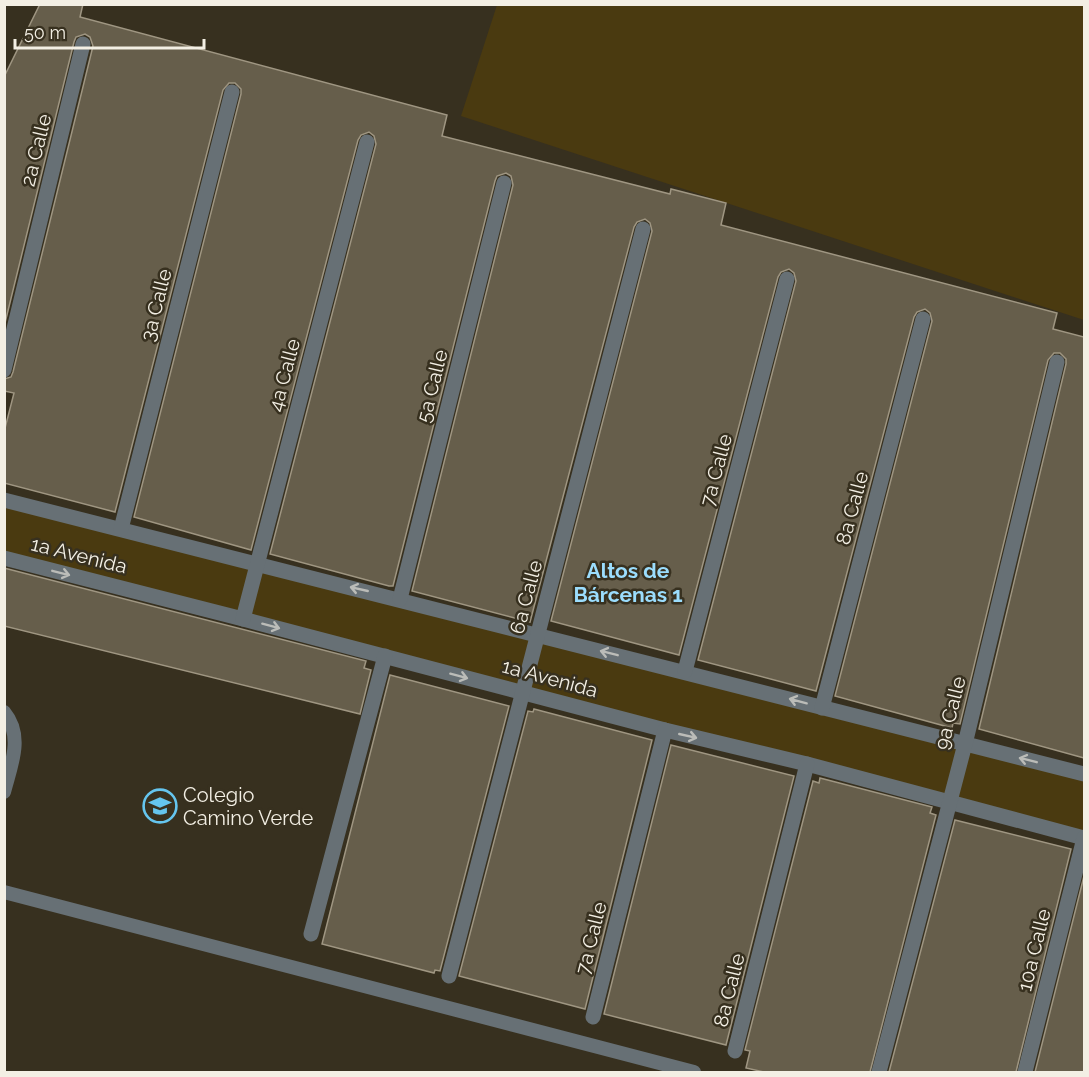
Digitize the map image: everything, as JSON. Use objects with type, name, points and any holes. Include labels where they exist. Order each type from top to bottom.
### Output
[{"type":"street","name":"2a Calle","points":[[4,370],[83,44]]},
{"type":"street","name":"3a Calle","points":[[121,529],[232,92]]},
{"type":"street","name":"4a Calle","points":[[243,618],[366,142]]},
{"type":"street","name":"5a Calle","points":[[400,599],[504,183]]},
{"type":"street","name":"6a Calle","points":[[449,976],[643,229]]},
{"type":"street","name":"7a Calle","points":[[685,672],[787,279]]},
{"type":"street","name":"8a Calle","points":[[822,708],[923,319]]},
{"type":"street","name":"9a Calle","points":[[879,1072],[964,744],[1057,362]]},
{"type":"street","name":"1a Avenida","points":[[4,500],[1084,774]]},
{"type":"street","name":"1a Avenida","points":[[4,558],[243,618],[664,730],[807,764],[1084,838]]},
{"type":"street","points":[[311,934],[385,656]]},
{"type":"street","name":"7a Calle","points":[[592,1017],[664,730]]},
{"type":"street","name":"8a Calle","points":[[735,1051],[807,764]]},
{"type":"street","name":"10a Calle","points":[[1025,1072],[1084,838]]},
{"type":"lane","points":[[4,712],[11,720],[16,741],[4,792]]},
{"type":"lane","points":[[4,892],[694,1072]]},
{"type":"shaded area","points":[[497,5],[1084,5],[1084,320],[461,116]]},
{"type":"shaded area","points":[[4,500],[1084,774],[1084,838],[5,558]]},
{"type":"building","points":[[40,4],[83,4],[80,17],[447,115],[442,136],[670,194],[671,189],[726,203],[721,225],[1057,313],[1053,329],[1084,337],[1084,758],[979,729],[1066,364],[1066,359],[1060,353],[1054,353],[1048,360],[960,724],[953,723],[952,728],[835,696],[932,321],[930,313],[925,309],[917,312],[914,317],[816,691],[698,660],[796,281],[794,273],[789,269],[781,272],[778,277],[679,655],[551,621],[652,231],[650,223],[645,219],[637,222],[634,227],[530,622],[412,591],[513,185],[511,176],[506,173],[497,176],[495,181],[393,586],[270,554],[376,144],[374,136],[369,132],[361,135],[358,140],[251,550],[134,517],[241,94],[241,89],[235,83],[229,83],[223,90],[115,512],[4,483],[4,432],[14,393],[4,391],[4,379],[11,377],[13,372],[93,46],[90,37],[85,34],[76,37],[74,42],[4,327],[4,77]]},
{"type":"building","points":[[4,568],[366,661],[364,668],[371,670],[360,714],[4,626]]},
{"type":"building","points":[[390,675],[509,706],[440,971],[435,970],[434,973],[322,944]]},
{"type":"building","points":[[534,709],[652,740],[585,1009],[459,976],[528,711],[533,712]]},
{"type":"building","points":[[671,745],[794,776],[726,1045],[604,1014]]},
{"type":"building","points":[[820,778],[932,807],[930,813],[936,815],[870,1072],[764,1072],[746,1068],[750,1051],[745,1050],[813,781],[819,783]]},
{"type":"building","points":[[955,820],[1071,849],[1016,1072],[889,1072]]},
{"type":"building","points":[[1084,876],[1084,1072],[1035,1072]]},
{"type":"place","name":"Colegio Camino Verde","points":[[160,806]]},
{"type":"district","name":"Altos de Bárcenas 1","points":[[628,583]]}]
